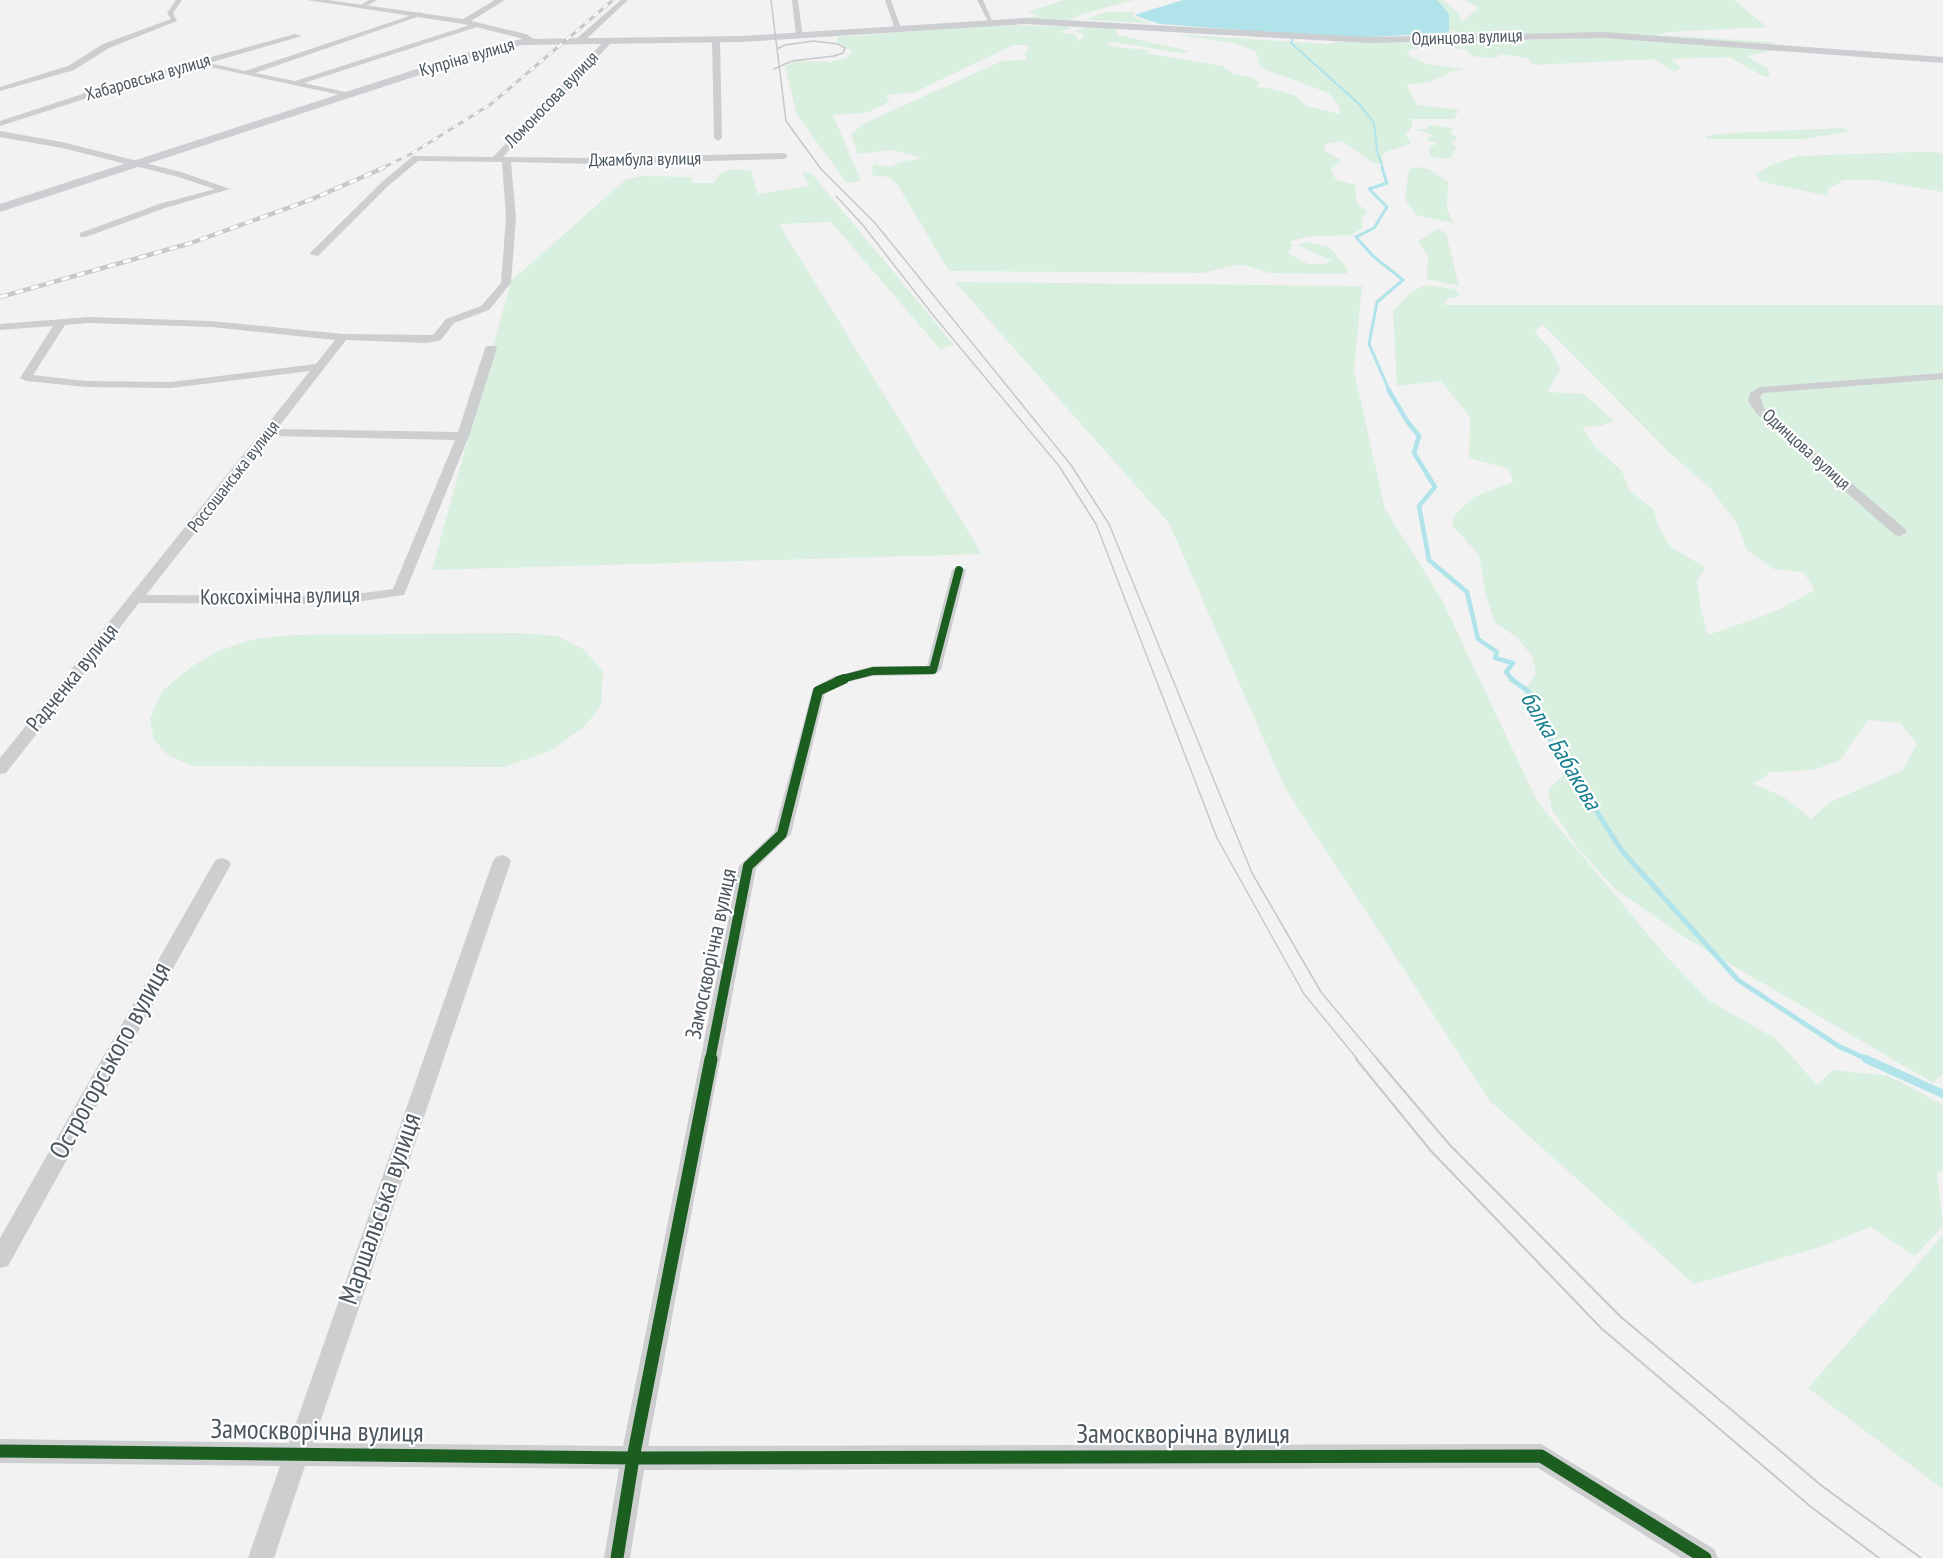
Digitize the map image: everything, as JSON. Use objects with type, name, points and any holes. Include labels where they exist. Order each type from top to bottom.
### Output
[{"type":"main road","name":"Купріна вулиця","points":[[0,208],[494,46],[533,41],[716,40],[800,36],[991,22]]},
{"type":"main road","name":"Одинцова вулиця","points":[[991,22],[1079,23],[1369,40],[1604,36],[1943,60]]},
{"type":"street","points":[[0,89],[71,68],[106,46],[175,20],[170,13],[179,0]]},
{"type":"street","points":[[310,0],[421,14],[479,25],[524,36],[533,41]]},
{"type":"street","points":[[363,6],[374,0]]},
{"type":"street","points":[[464,22],[501,0]]},
{"type":"street","points":[[579,41],[625,0]]},
{"type":"street","points":[[795,0],[800,36]]},
{"type":"street","points":[[888,0],[899,29]]},
{"type":"street","points":[[980,0],[991,22]]},
{"type":"street","points":[[246,74],[421,14]]},
{"type":"street","name":"Купріна вулиця","points":[[294,84],[479,25]]},
{"type":"street","name":"Хабаровська вулиця","points":[[0,124],[116,86],[298,36]]},
{"type":"street","points":[[716,40],[718,138]]},
{"type":"street","name":"Ломоносова вулиця","points":[[501,160],[609,41]]},
{"type":"street","points":[[201,63],[347,95]]},
{"type":"street","points":[[0,134],[62,145],[178,174],[225,189],[162,206],[83,235]]},
{"type":"street","name":"Джамбула вулиця","points":[[314,254],[385,184],[416,158],[595,161],[784,156]]},
{"type":"street","points":[[0,327],[62,321],[211,324],[343,338],[427,340],[437,338],[450,321],[485,308],[506,283],[511,218],[501,160]]},
{"type":"street","points":[[62,321],[26,378],[86,384],[171,385],[318,367]]},
{"type":"street","name":"Россошанська вулиця","points":[[124,615],[343,338]]},
{"type":"street","name":"Коксохімічна вулиця","points":[[137,599],[341,600],[399,592],[463,436],[491,348]]},
{"type":"street","name":"Одинцова вулиця","points":[[1900,532],[1760,410],[1754,401],[1754,395],[1760,390],[1943,376]]},
{"type":"street","points":[[268,432],[463,436]]},
{"type":"street","name":"Замоскворічна вулиця","points":[[617,1558],[633,1458],[748,866],[782,834],[818,691],[838,680],[873,670],[933,670],[959,570]]},
{"type":"street","name":"Радченка вулиця","points":[[0,769],[124,615]]},
{"type":"street","name":"Маршальська вулиця","points":[[261,1558],[294,1455],[502,861]]},
{"type":"street","name":"Острогорського вулиця","points":[[0,1258],[222,864]]},
{"type":"street","name":"Замоскворічна вулиця","points":[[0,1451],[633,1458],[1541,1456],[1705,1558]]},
{"type":"green space","points":[[1064,0],[1134,0],[1078,15],[1069,21],[1015,21],[1019,18],[1034,17],[1037,15],[1028,12]]},
{"type":"green space","points":[[1424,0],[1443,0],[1458,13],[1462,21],[1479,8],[1465,0],[1734,0],[1767,27],[1668,32],[1657,35],[1773,42],[1772,45],[1609,34],[1434,38],[1432,36],[1455,31],[1448,30]]},
{"type":"green space","points":[[1105,12],[1136,12],[1132,15],[1151,23],[1086,20]]},
{"type":"green space","points":[[992,25],[1070,26],[1069,29],[1059,32],[1075,35],[1078,41],[1083,38],[1083,34],[1076,32],[1080,29],[1092,26],[1114,27],[1118,35],[1190,51],[1181,53],[1114,42],[1106,44],[1113,47],[1149,50],[1145,53],[1222,66],[1234,74],[1252,77],[1260,83],[1256,87],[1296,96],[1306,106],[1340,114],[1340,108],[1329,93],[1266,70],[1259,64],[1256,51],[1232,43],[1171,34],[1327,44],[1339,42],[1446,43],[1472,50],[1450,43],[1610,37],[1774,50],[1747,56],[1768,69],[1770,77],[1763,76],[1729,57],[1671,59],[1682,69],[1673,71],[1654,59],[1533,65],[1527,58],[1499,54],[1497,58],[1477,57],[1470,55],[1466,50],[1445,46],[1411,49],[1407,52],[1410,56],[1426,64],[1463,69],[1429,82],[1407,85],[1417,105],[1459,110],[1454,119],[1411,119],[1412,127],[1405,135],[1410,140],[1410,144],[1386,152],[1382,155],[1383,164],[1373,163],[1342,141],[1326,144],[1323,150],[1341,160],[1331,169],[1336,180],[1355,185],[1357,203],[1367,212],[1362,219],[1362,228],[1351,235],[1312,236],[1298,239],[1290,242],[1292,246],[1288,253],[1308,264],[1325,264],[1332,261],[1298,245],[1306,242],[1329,247],[1348,269],[1346,274],[1269,273],[1245,265],[1235,265],[1203,273],[949,271],[897,184],[888,177],[872,175],[873,164],[891,167],[901,162],[923,158],[892,150],[858,154],[851,134],[865,123],[1002,61],[1027,60],[1025,53],[1029,48],[1027,45],[1013,45],[915,92],[885,95],[890,102],[866,113],[833,115],[861,181],[847,183],[797,115],[785,66],[796,61],[831,62],[847,58],[852,51],[837,42],[838,37]]},
{"type":"green space","points":[[1428,126],[1454,129],[1450,132],[1458,138],[1451,143],[1458,148],[1453,152],[1452,157],[1445,159],[1430,156],[1430,147],[1438,143],[1426,139],[1433,135],[1414,129],[1429,129]]},
{"type":"green space","points":[[1841,128],[1851,131],[1805,139],[1705,139],[1707,136],[1716,134]]},
{"type":"green space","points":[[1936,152],[1943,155],[1943,192],[1873,180],[1844,180],[1828,189],[1827,196],[1760,181],[1756,174],[1771,165],[1798,156]]},
{"type":"green space","points":[[1419,167],[1431,170],[1448,182],[1447,208],[1453,223],[1416,215],[1405,200],[1409,169]]},
{"type":"green space","points":[[733,169],[751,171],[758,194],[809,186],[802,172],[812,174],[954,345],[940,349],[831,222],[779,224],[982,554],[432,570],[511,281],[625,180],[641,176],[691,177],[692,183],[714,183],[719,174]]},
{"type":"green space","points":[[1438,229],[1446,233],[1459,286],[1427,279],[1428,256],[1418,241]]},
{"type":"green space","points":[[955,282],[1362,286],[1354,371],[1385,509],[1441,598],[1537,801],[1665,955],[1708,1000],[1776,1039],[1817,1085],[1833,1070],[1889,1076],[1943,1105],[1943,1171],[1937,1172],[1943,1226],[1915,1256],[1871,1227],[1819,1247],[1694,1284],[1490,1101],[1285,788],[1169,523]]},
{"type":"green space","points":[[1426,285],[1455,289],[1460,296],[1447,299],[1444,305],[1943,305],[1943,1073],[1933,1083],[1686,938],[1615,889],[1577,847],[1552,810],[1548,790],[1562,776],[1565,756],[1549,729],[1522,709],[1524,690],[1536,674],[1533,658],[1518,638],[1495,623],[1486,595],[1479,555],[1452,525],[1456,513],[1476,496],[1513,482],[1509,469],[1469,458],[1470,417],[1441,381],[1397,386],[1393,311],[1412,291]],"holes":[[[1542,324],[1672,455],[1710,488],[1736,522],[1747,550],[1773,569],[1803,572],[1815,590],[1774,612],[1708,635],[1701,610],[1697,581],[1706,568],[1671,547],[1658,526],[1654,510],[1629,490],[1622,471],[1595,447],[1582,427],[1600,426],[1614,421],[1584,394],[1547,392],[1560,370],[1550,348],[1535,333]],[[1868,720],[1900,723],[1917,744],[1903,770],[1830,802],[1811,819],[1784,797],[1753,784],[1771,772],[1814,770],[1840,760]]]},
{"type":"green space","points":[[518,633],[557,636],[583,649],[603,671],[601,706],[584,727],[550,751],[504,767],[192,766],[168,755],[154,740],[150,719],[162,691],[191,667],[218,651],[254,639],[292,635]]},
{"type":"green space","points":[[1943,1235],[1943,1489],[1808,1388]]},
{"type":"water","points":[[1183,0],[1437,0],[1449,14],[1449,33],[1349,38],[1160,24],[1136,16]]},
{"type":"waterway","name":"балка Бабакова","points":[[1294,34],[1291,43],[1359,104],[1374,123],[1377,151],[1383,169]]},
{"type":"waterway","name":"балка Бабакова","points":[[1382,168],[1387,183],[1369,189],[1387,207],[1374,228],[1356,237],[1373,256],[1403,280],[1377,302],[1369,344],[1389,390]]},
{"type":"waterway","name":"балка Бабакова","points":[[1388,389],[1419,436],[1414,453],[1435,487],[1419,506],[1429,560],[1467,592],[1478,639],[1497,652],[1495,658],[1513,663],[1506,672],[1513,680]]},
{"type":"waterway","name":"балка Бабакова","points":[[1511,679],[1528,691],[1541,725],[1622,851],[1738,980],[1840,1047],[1869,1060]]},
{"type":"waterway","name":"балка Бабакова","points":[[1866,1059],[1943,1094]]},
{"type":"tram line","points":[[771,0],[777,49]]},
{"type":"tram line","points":[[777,49],[785,45],[813,41],[838,44],[845,48],[843,53],[834,56],[792,61],[779,67]]},
{"type":"tram line","points":[[777,49],[779,67]]},
{"type":"tram line","points":[[774,69],[779,67]]},
{"type":"tram line","points":[[779,67],[786,121],[821,169],[875,223],[1071,465],[1109,524],[1252,873],[1321,992],[1378,1060]]},
{"type":"tram line","points":[[836,196],[862,224],[933,315],[1059,466],[1096,524],[1217,838],[1304,994],[1358,1060]]},
{"type":"tram line","points":[[1356,1059],[1431,1151],[1601,1328],[1810,1506],[1879,1558]]},
{"type":"tram line","points":[[1377,1059],[1449,1144],[1621,1317],[1822,1486],[1921,1558]]},
{"type":"railway","points":[[380,169],[411,154],[491,104],[613,0]]},
{"type":"railway","points":[[0,297],[191,243],[310,200],[383,168]]},
{"type":"cycle path","points":[[617,1558],[633,1458],[748,866],[782,834],[818,691],[838,680],[873,671],[933,670],[959,570]]},
{"type":"cycle path","points":[[0,1451],[633,1458],[1541,1456],[1705,1558]]}]
